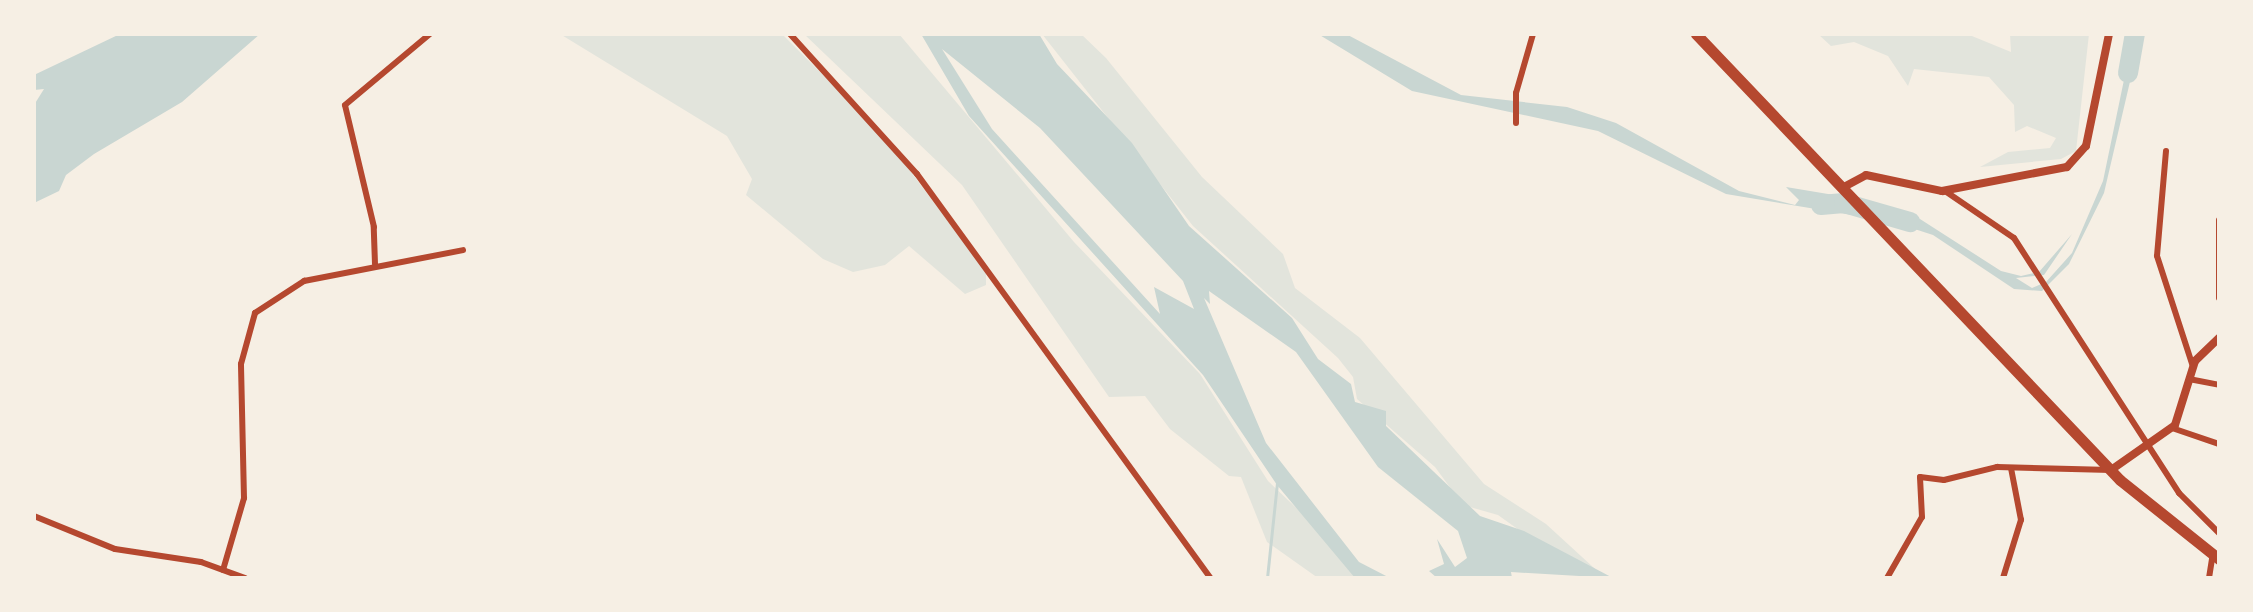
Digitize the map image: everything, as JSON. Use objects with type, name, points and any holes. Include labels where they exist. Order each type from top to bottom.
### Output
[{"type":"highway","points":[[1696,34],[2111,470],[2216,556]]},
{"type":"street","points":[[375,264],[374,227],[345,105],[430,34]]},
{"type":"street","points":[[790,34],[917,174],[1210,578]]},
{"type":"street","points":[[1518,121],[1516,96],[1533,34]]},
{"type":"street","points":[[1842,188],[1866,175],[1945,191],[2052,173],[2074,162],[2086,146],[2109,34]]},
{"type":"street","points":[[2166,151],[2157,256],[2193,367]]},
{"type":"street","points":[[1945,191],[2014,238],[2186,503],[2219,533]]},
{"type":"street","points":[[2219,220],[2219,298]]},
{"type":"street","points":[[223,570],[244,498],[241,364],[255,313],[286,287],[375,264],[463,250]]},
{"type":"street","points":[[1887,578],[1923,514],[1920,477],[2011,468],[2111,470],[2150,447],[2172,428],[2193,367],[2219,338]]},
{"type":"street","points":[[2189,379],[2219,385]]},
{"type":"street","points":[[2172,428],[2219,444]]},
{"type":"street","points":[[2003,578],[2021,520],[2011,468]]},
{"type":"street","points":[[34,516],[115,549],[223,570],[245,578]]},
{"type":"street","points":[[2209,578],[2216,556]]},
{"type":"shaded area","points":[[120,34],[260,34],[182,102],[94,154],[66,175],[59,191],[34,203],[34,105],[44,89],[34,90],[34,75]]},
{"type":"shaded area","points":[[560,34],[782,34],[884,136],[986,272],[986,285],[965,294],[909,246],[885,265],[853,272],[823,259],[746,195],[752,179],[727,136]]},
{"type":"shaded area","points":[[804,34],[899,34],[1074,242],[1200,374],[1268,481],[1370,578],[1318,578],[1267,542],[1241,477],[1229,476],[1170,429],[1145,396],[1109,397],[962,185]]},
{"type":"shaded area","points":[[921,34],[1039,34],[1057,64],[1132,143],[1189,226],[1292,318],[1318,359],[1351,384],[1355,402],[1386,411],[1386,426],[1480,516],[1524,531],[1613,578],[1511,572],[1512,578],[1437,578],[1429,571],[1444,564],[1437,539],[1455,567],[1467,558],[1458,531],[1378,467],[1296,352],[1209,291],[1210,304],[1204,298],[1266,443],[1359,562],[1390,578],[1355,578],[1277,485],[1203,375],[969,116]],"holes":[[[942,49],[1040,128],[1183,281],[1194,309],[1154,287],[1160,314],[992,129]]]},
{"type":"shaded area","points":[[1042,34],[1081,34],[1106,58],[1202,177],[1283,254],[1295,288],[1360,338],[1484,484],[1546,524],[1605,578],[1554,555],[1498,515],[1463,505],[1435,467],[1357,399],[1353,377],[1338,358],[1193,226]]},
{"type":"shaded area","points":[[1318,34],[1346,34],[1461,95],[1567,107],[1616,123],[1739,191],[1795,205],[1799,200],[1786,187],[1840,196],[1858,216],[1726,194],[1598,131],[1412,91]]},
{"type":"shaded area","points":[[1818,34],[1967,34],[2011,52],[2010,34],[2089,34],[2076,151],[2061,159],[1980,167],[2008,152],[2050,148],[2056,138],[2027,126],[2015,132],[2014,105],[1989,77],[1914,69],[1908,86],[1888,56],[1854,42],[1831,46]]},
{"type":"shaded area","points":[[2131,46],[2132,73],[2104,193],[2069,264],[2042,291],[2014,289],[1933,235],[1893,222],[1877,204],[1920,219],[2001,271],[2021,276],[2039,272],[2072,234],[2044,275],[2016,278],[2032,288],[2046,282],[2072,253],[2103,181]]},
{"type":"waterway","points":[[2128,73],[2135,34]]},
{"type":"waterway","points":[[1821,205],[1844,203],[1910,222]]},
{"type":"waterway","points":[[1267,578],[1277,483]]}]
